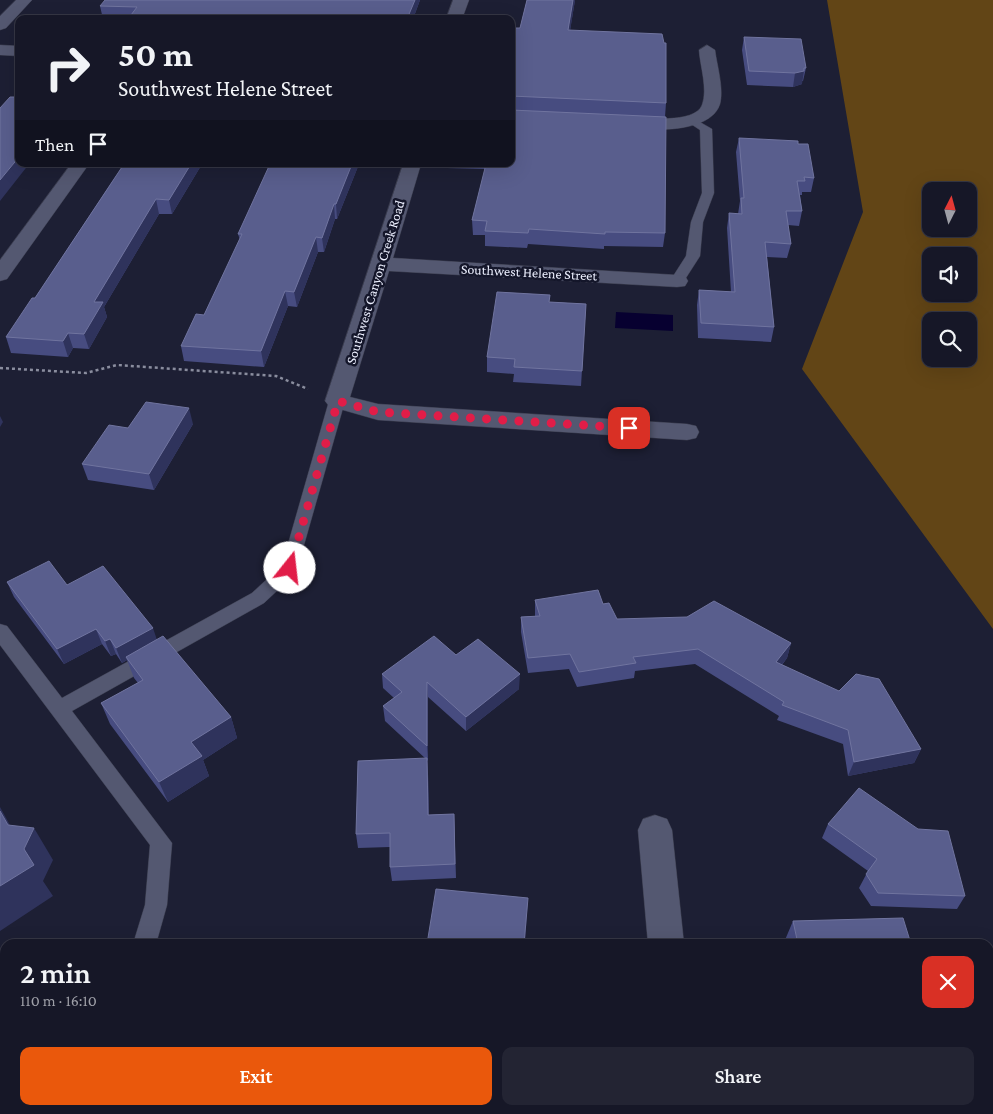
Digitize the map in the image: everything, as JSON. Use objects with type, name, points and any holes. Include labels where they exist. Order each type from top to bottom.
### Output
[{"type":"street","points":[[0,25],[24,0]]},
{"type":"street","points":[[455,15],[461,0]]},
{"type":"street","points":[[0,50],[15,51]]},
{"type":"street","points":[[608,121],[666,124],[691,120],[702,114],[710,106],[707,50]]},
{"type":"street","points":[[0,275],[78,167]]},
{"type":"street","name":"Southwest Canyon Creek Road","points":[[338,401],[411,167]]},
{"type":"street","name":"Southwest Helene Street","points":[[381,264],[677,281]]},
{"type":"street","points":[[338,401],[378,412],[687,432]]},
{"type":"street","points":[[655,830],[666,939]]},
{"type":"lane","points":[[677,281],[693,256],[697,222],[708,193],[706,129],[691,120]]},
{"type":"lane","points":[[59,709],[258,598],[290,568],[338,401]]},
{"type":"lane","points":[[0,631],[160,843],[156,905],[146,939]]},
{"type":"path","points":[[0,368],[86,373],[116,366],[276,376],[338,401]]},
{"type":"shaded area","points":[[827,0],[993,0],[993,629],[802,369],[863,212]]},
{"type":"shaded area","points":[[616,312],[673,315],[673,331],[615,328]]},
{"type":"building","points":[[105,0],[415,0],[409,15],[131,15],[137,7],[100,6]]},
{"type":"building","points":[[527,0],[573,0],[568,30],[662,34],[664,43],[666,43],[666,103],[515,96],[515,28],[520,28]]},
{"type":"building","points":[[744,37],[801,39],[806,68],[804,68],[804,71],[795,73],[749,71]]},
{"type":"building","points":[[10,97],[15,97],[15,162],[0,180],[0,108]]},
{"type":"building","points":[[515,110],[666,117],[665,233],[605,232],[605,234],[529,229],[528,233],[485,231],[487,221],[472,220],[485,167],[515,167]]},
{"type":"building","points":[[739,138],[798,141],[798,144],[808,144],[814,178],[804,177],[805,181],[797,181],[802,211],[786,211],[791,244],[765,242],[774,327],[701,323],[699,290],[735,292],[729,213],[742,214],[741,198],[744,198]]},
{"type":"building","points":[[122,167],[189,167],[169,200],[156,199],[94,302],[103,302],[84,334],[68,333],[63,341],[6,337],[32,298],[35,298]]},
{"type":"building","points":[[269,167],[351,167],[336,204],[334,204],[322,238],[316,237],[294,292],[285,291],[261,351],[181,346],[196,314],[204,315],[242,234],[238,234]]},
{"type":"building","points":[[497,292],[550,295],[549,302],[586,304],[582,371],[514,367],[515,359],[487,357]]},
{"type":"building","points":[[146,402],[189,408],[149,474],[82,464],[109,425],[128,428]]},
{"type":"building","points":[[49,561],[67,585],[103,566],[153,628],[116,648],[110,639],[105,641],[96,629],[57,649],[7,582]]},
{"type":"building","points":[[598,590],[603,604],[609,603],[617,619],[687,617],[714,601],[791,643],[776,662],[839,691],[856,674],[879,679],[921,749],[854,762],[848,730],[782,705],[784,702],[698,649],[633,657],[636,663],[579,672],[570,654],[528,658],[521,617],[540,616],[535,600]]},
{"type":"building","points":[[163,636],[231,717],[191,742],[202,756],[159,782],[101,703],[143,680],[126,657]]},
{"type":"building","points":[[434,636],[456,655],[478,639],[520,674],[466,717],[427,682],[427,746],[383,706],[402,692],[382,674]]},
{"type":"building","points":[[427,758],[428,815],[454,814],[455,864],[390,867],[390,833],[356,834],[358,761]]},
{"type":"building","points":[[859,788],[918,829],[948,831],[965,896],[878,893],[866,874],[877,859],[828,824]]},
{"type":"building","points":[[0,811],[8,825],[34,828],[24,849],[34,865],[0,886]]},
{"type":"building","points":[[436,889],[528,898],[524,939],[428,939]]},
{"type":"building","points":[[903,918],[909,939],[797,939],[793,921]]},
{"type":"route","points":[[290,568],[338,401],[378,412],[629,428]]}]
